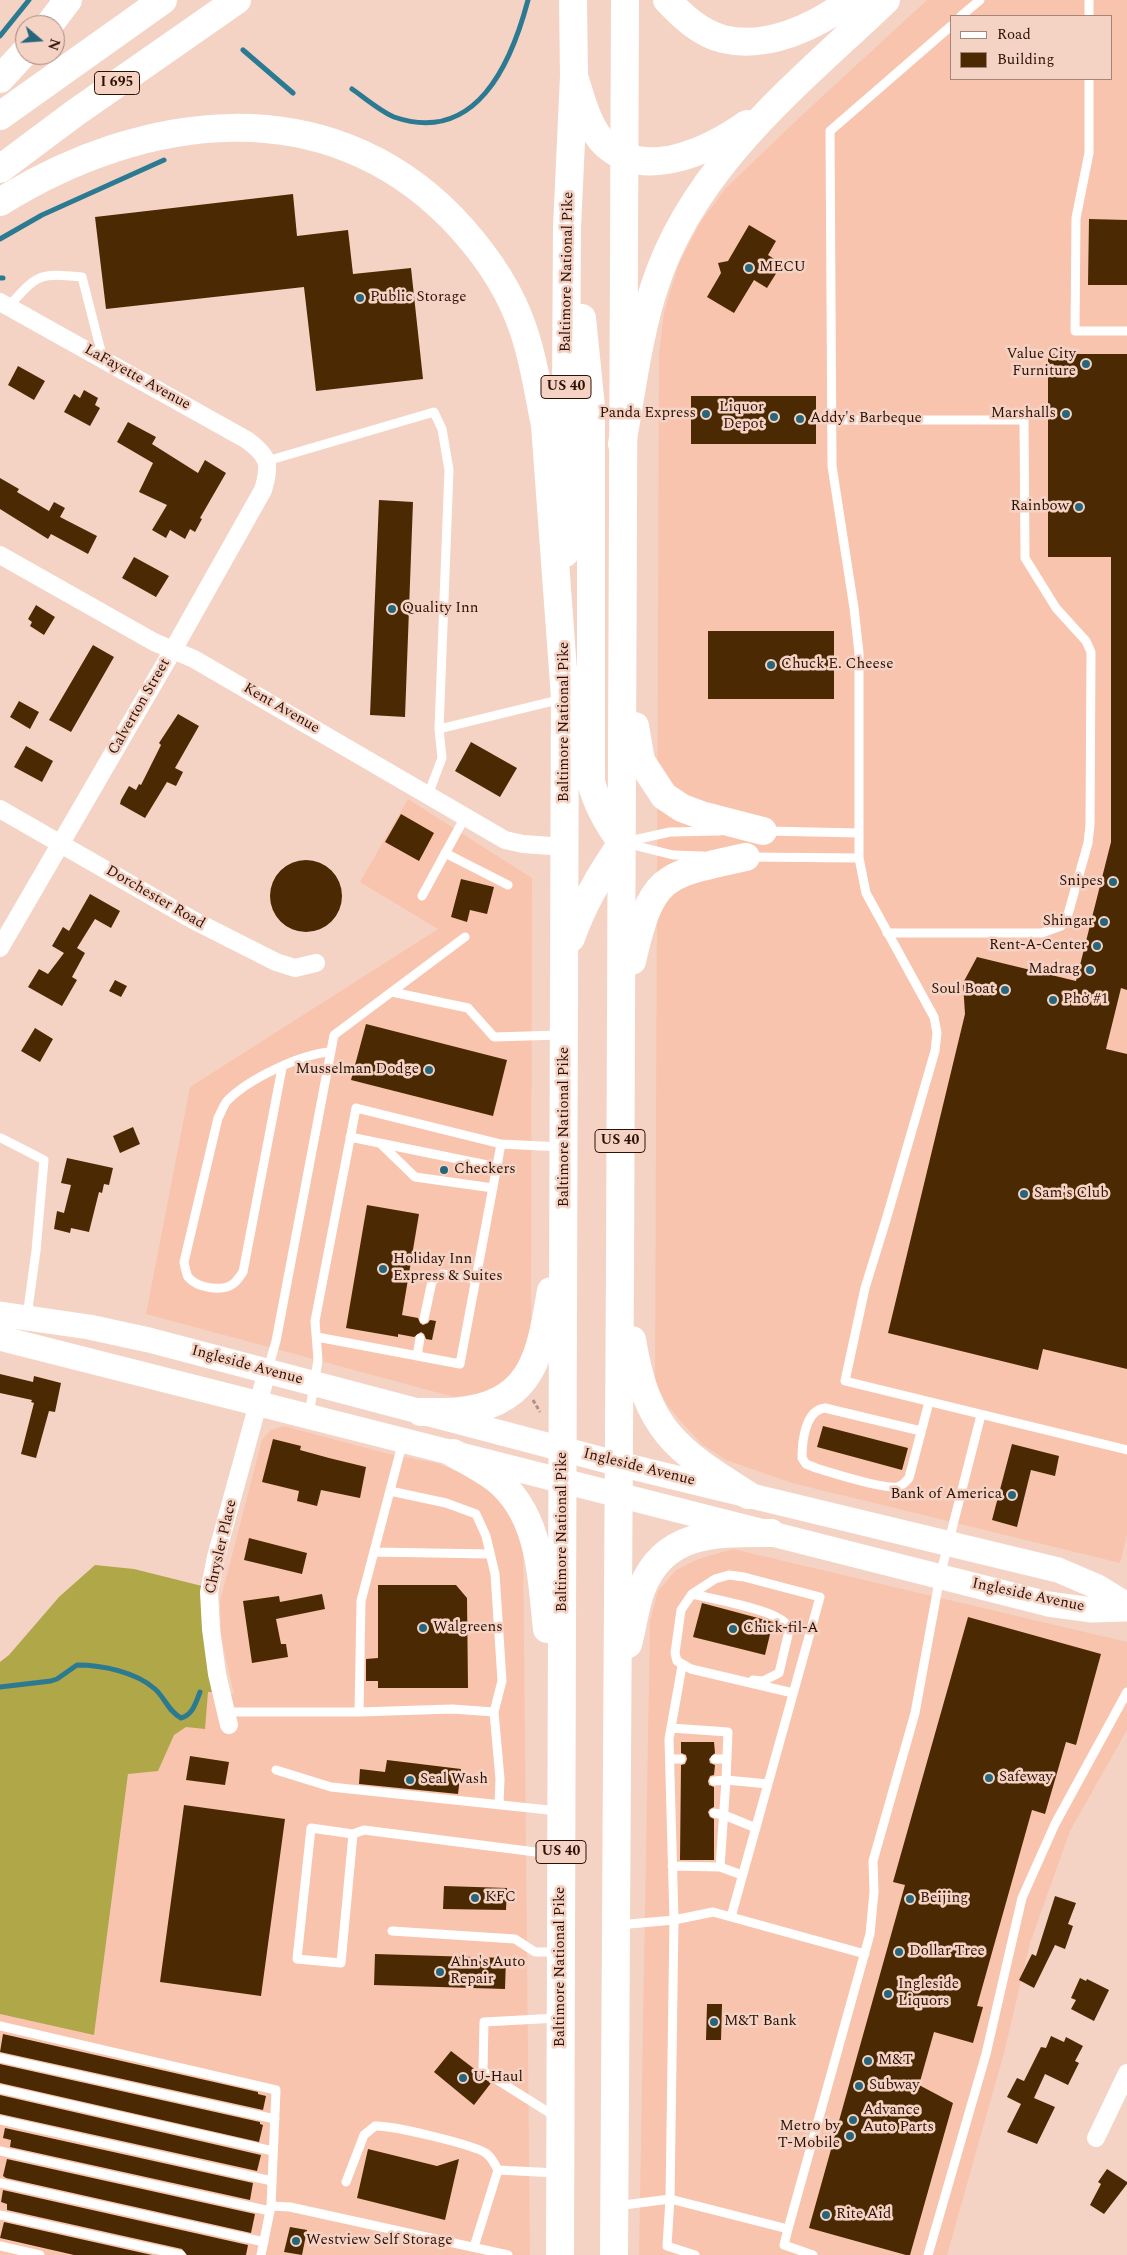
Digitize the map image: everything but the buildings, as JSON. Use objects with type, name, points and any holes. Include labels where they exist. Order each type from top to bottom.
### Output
[{"type":"main road","points":[[57,15],[68,0]]},
{"type":"main road","name":"I 695","points":[[0,116],[163,0]]},
{"type":"main road","name":"I 695","points":[[0,169],[75,112],[237,0]]},
{"type":"main road","name":"Baltimore National Pike","points":[[560,2255],[564,1449],[564,698],[567,228],[574,76],[573,0]]},
{"type":"main road","name":"US 40","points":[[614,2255],[625,0]]},
{"type":"main road","points":[[667,0],[697,27],[722,39],[749,42],[778,38],[806,27],[836,11],[851,0]]},
{"type":"main road","points":[[622,444],[647,314],[666,256],[690,208],[706,185],[773,106],[886,0]]},
{"type":"main road","points":[[0,79],[15,63]]},
{"type":"main road","points":[[574,76],[582,103],[596,132],[605,144],[623,158],[646,162],[680,157],[709,146],[734,133],[773,106]]},
{"type":"main road","points":[[0,202],[25,186],[115,148],[164,135],[218,127],[266,128],[317,137],[356,152],[402,176],[434,200],[465,232],[493,270],[519,318],[537,384],[545,425],[564,698]]},
{"type":"main road","points":[[565,955],[580,913],[598,878],[622,843],[608,824],[596,802],[591,782],[591,407],[581,312],[567,228]]},
{"type":"main road","points":[[622,646],[641,761],[664,796],[682,808],[701,815],[763,831]]},
{"type":"main road","points":[[620,1011],[640,928],[656,890],[671,878],[688,869],[746,857]]},
{"type":"main road","points":[[421,1412],[467,1410],[489,1405],[520,1385],[530,1373],[538,1358],[543,1338],[564,1214]]},
{"type":"main road","points":[[620,1270],[638,1372],[648,1402],[662,1427],[677,1446],[698,1463],[748,1495]]},
{"type":"main road","name":"Ingleside Avenue","points":[[0,1314],[27,1317],[149,1340],[619,1464],[1058,1570],[1098,1587],[1127,1605]]},
{"type":"main road","name":"Ingleside Avenue","points":[[0,1338],[309,1418],[563,1480],[1048,1604],[1092,1610],[1127,1609]]},
{"type":"main road","points":[[453,1453],[496,1479],[510,1492],[523,1511],[534,1533],[539,1558],[562,1751]]},
{"type":"main road","points":[[617,1694],[641,1589],[660,1557],[695,1538],[722,1533],[771,1534]]},
{"type":"street","name":"LaFayette Avenue","points":[[5,304],[247,440],[262,450],[267,461]]},
{"type":"street","name":"Calverton Street","points":[[0,948],[173,650],[263,490],[268,475],[267,461]]},
{"type":"street","name":"Kent Avenue","points":[[0,555],[154,642],[194,659],[505,840],[523,844],[565,847]]},
{"type":"street","name":"Dorchester Road","points":[[0,809],[193,920],[276,962],[295,968],[316,963]]},
{"type":"street","name":"Chrysler Place","points":[[227,1719],[210,1629],[210,1592],[216,1557],[268,1371]]},
{"type":"street","points":[[1096,2138],[1127,2073]]},
{"type":"lane","points":[[962,15],[980,0]]},
{"type":"lane","points":[[1089,0],[1090,15]]},
{"type":"lane","points":[[950,27],[830,131],[832,466],[859,653],[859,858],[866,893],[934,1017],[938,1033],[935,1051],[865,1288],[845,1381],[981,1415],[1126,1448]]},
{"type":"lane","points":[[1090,80],[1089,152],[1076,218],[1075,331],[1127,331]]},
{"type":"lane","points":[[5,304],[32,281],[51,274],[82,277],[103,359]]},
{"type":"lane","points":[[267,461],[434,412],[442,429],[449,470],[438,729],[442,758],[428,795]]},
{"type":"lane","points":[[832,420],[1024,420],[1025,558],[1056,608],[1086,641],[1091,652],[1090,825],[1088,843],[1067,918],[1061,926],[1042,933],[887,932]]},
{"type":"lane","points":[[438,729],[564,698]]},
{"type":"lane","points":[[422,896],[465,816]]},
{"type":"lane","points":[[622,843],[670,832],[859,833]]},
{"type":"lane","points":[[622,843],[673,855],[859,858]]},
{"type":"lane","points":[[445,853],[508,886]]},
{"type":"lane","points":[[268,1371],[276,1341],[334,1035],[465,937]]},
{"type":"lane","points":[[392,992],[468,1008],[494,1036],[565,1035]]},
{"type":"lane","points":[[282,1068],[243,1272],[235,1283],[227,1288],[214,1288],[196,1284],[187,1276],[184,1262],[218,1118],[226,1102],[246,1087],[282,1068],[306,1056],[330,1052]]},
{"type":"lane","points":[[309,1418],[318,1360],[315,1321],[356,1108],[501,1144],[564,1148]]},
{"type":"lane","points":[[1,1138],[44,1160],[36,1251],[27,1317]]},
{"type":"lane","points":[[350,1138],[497,1167]]},
{"type":"lane","points":[[381,1144],[415,1177],[493,1188]]},
{"type":"lane","points":[[317,1338],[460,1364],[501,1144]]},
{"type":"lane","points":[[424,1319],[432,1281],[442,1274],[476,1279]]},
{"type":"lane","points":[[417,1356],[420,1338]]},
{"type":"lane","points":[[921,1431],[825,1408],[818,1409],[810,1417],[802,1458],[806,1464],[816,1468],[898,1487],[909,1478],[929,1402]]},
{"type":"lane","points":[[813,2255],[784,2245],[870,1934],[873,1911],[873,1861],[915,1713],[947,1543],[981,1415]]},
{"type":"lane","points":[[358,1712],[361,1601],[403,1440]]},
{"type":"lane","points":[[390,1491],[446,1503],[476,1514],[486,1536],[495,1574],[502,1681],[494,1712],[500,1779],[499,1805]]},
{"type":"lane","points":[[374,1552],[490,1554]]},
{"type":"lane","points":[[731,1917],[820,1597],[744,1577],[729,1575],[715,1579],[692,1594],[681,1610],[675,1653],[677,1661],[682,1666],[730,1680],[793,1693]]},
{"type":"lane","points":[[692,1594],[771,1614],[786,1623],[789,1628],[779,1673],[763,1680],[730,1680]]},
{"type":"lane","points":[[682,1666],[671,1728],[670,1759],[670,1813],[676,1842],[672,1866],[674,1920],[670,2199],[667,2246],[694,2255]]},
{"type":"lane","points":[[928,2255],[986,2054],[1022,1898],[1055,1824],[1127,1692]]},
{"type":"lane","points":[[227,1719],[452,1709],[494,1712]]},
{"type":"lane","points":[[671,1728],[728,1732],[726,1780],[719,1814],[718,1842],[720,1867]]},
{"type":"lane","points":[[670,1759],[681,1759]]},
{"type":"lane","points":[[715,1759],[727,1759]]},
{"type":"lane","points":[[276,1770],[331,1787],[561,1811]]},
{"type":"lane","points":[[714,1781],[726,1780],[768,1784]]},
{"type":"lane","points":[[670,1783],[681,1783]]},
{"type":"lane","points":[[670,1813],[681,1813]]},
{"type":"lane","points":[[719,1814],[756,1828]]},
{"type":"lane","points":[[353,1834],[341,1963],[297,1959],[311,1828],[353,1834],[364,1830],[561,1856]]},
{"type":"lane","points":[[672,1866],[720,1867],[742,1875]]},
{"type":"lane","points":[[616,1925],[674,1920],[713,1912],[864,1954]]},
{"type":"lane","points":[[392,1931],[515,1939],[535,1952],[561,1952]]},
{"type":"lane","points":[[560,2018],[484,2022],[483,2071],[560,2119]]},
{"type":"lane","points":[[0,2026],[276,2090],[271,2208],[261,2255]]},
{"type":"lane","points":[[0,2058],[275,2119]]},
{"type":"lane","points":[[0,2089],[274,2151]]},
{"type":"lane","points":[[0,2120],[272,2181]]},
{"type":"lane","points":[[346,2182],[364,2135],[375,2126],[391,2127],[433,2136],[486,2152],[498,2170]]},
{"type":"lane","points":[[0,2151],[271,2208],[290,2207],[508,2255]]},
{"type":"lane","points":[[498,2170],[559,2173]]},
{"type":"lane","points":[[474,2247],[498,2170]]},
{"type":"lane","points":[[0,2183],[264,2242]]},
{"type":"lane","points":[[614,2206],[670,2199],[788,2229]]},
{"type":"lane","points":[[0,2215],[181,2255]]},
{"type":"lane","points":[[0,2246],[40,2255]]},
{"type":"path","points":[[529,1393],[540,1412],[541,1418]]},
{"type":"shaded area","points":[[927,0],[1127,0],[1127,1535],[1120,1563],[792,1483],[726,1460],[703,1445],[684,1425],[668,1406],[655,1383],[659,354],[664,313],[678,266],[700,223],[726,188]]},
{"type":"shaded area","points":[[408,799],[532,878],[531,1334],[525,1353],[514,1370],[497,1387],[478,1394],[454,1397],[146,1314],[190,1087],[438,929],[360,882]]},
{"type":"shaded area","points":[[284,1426],[385,1453],[436,1463],[462,1473],[484,1485],[504,1503],[523,1541],[530,2255],[0,2255],[0,2014],[94,2034],[135,1722],[208,1691],[234,1694],[221,1637],[220,1601],[262,1440],[271,1430]]},
{"type":"shaded area","points":[[733,1549],[1127,1642],[1127,1730],[1070,1831],[1030,1943],[1004,2053],[947,2255],[639,2255],[650,1621],[658,1591],[676,1570],[698,1559]]},
{"type":"shaded area","points":[[95,1565],[134,1569],[202,1586],[212,1692],[208,1692],[205,1729],[186,1727],[174,1735],[158,1771],[128,1774],[94,2035],[0,2014],[0,1662],[9,1655],[59,1597]]},
{"type":"waterway","points":[[0,36],[29,0]]},
{"type":"waterway","points":[[352,89],[394,117],[423,123],[447,120],[468,109],[485,93],[500,73],[521,25],[528,0]]},
{"type":"waterway","points":[[243,50],[293,93]]},
{"type":"waterway","points":[[0,239],[42,215],[164,160]]},
{"type":"waterway","points":[[0,1687],[51,1681],[77,1665],[97,1666],[129,1674],[147,1683],[155,1689],[173,1712],[181,1718],[191,1711],[200,1692]]},
{"type":"place","name":"MECU","points":[[749,268]]},
{"type":"place","name":"Public Storage","points":[[360,298]]},
{"type":"place","name":"Value City Furniture","points":[[1086,364]]},
{"type":"place","name":"Panda Express","points":[[706,414]]},
{"type":"place","name":"Marshalls","points":[[1066,414]]},
{"type":"place","name":"Liquor Depot","points":[[774,417]]},
{"type":"place","name":"Addy's Barbeque","points":[[800,419]]},
{"type":"place","name":"Rainbow","points":[[1079,507]]},
{"type":"place","name":"Quality Inn","points":[[392,609]]},
{"type":"place","name":"Chuck E. Cheese","points":[[771,665]]},
{"type":"place","name":"Snipes","points":[[1113,882]]},
{"type":"place","name":"Shingar","points":[[1104,922]]},
{"type":"place","name":"Rent-A-Center","points":[[1097,946]]},
{"type":"place","name":"Madrag","points":[[1090,970]]},
{"type":"place","name":"Soul Boat","points":[[1005,990]]},
{"type":"place","name":"Phở #1","points":[[1053,1000]]},
{"type":"place","name":"Musselman Dodge","points":[[429,1070]]},
{"type":"place","name":"Checkers","points":[[444,1170]]},
{"type":"place","name":"Sam's Club","points":[[1024,1194]]},
{"type":"place","name":"Holiday Inn Express & Suites","points":[[383,1269]]},
{"type":"place","name":"Bank of America","points":[[1012,1495]]},
{"type":"place","name":"Walgreens","points":[[423,1628]]},
{"type":"place","name":"Chick-fil-A","points":[[733,1629]]},
{"type":"place","name":"Safeway","points":[[989,1778]]},
{"type":"place","name":"Seal Wash","points":[[410,1780]]},
{"type":"place","name":"KFC","points":[[475,1898]]},
{"type":"place","name":"Beijing","points":[[910,1899]]},
{"type":"place","name":"Dollar Tree","points":[[899,1952]]},
{"type":"place","name":"Ahn's Auto Repair","points":[[440,1972]]},
{"type":"place","name":"Ingleside Liquors","points":[[888,1994]]},
{"type":"place","name":"M&T Bank","points":[[714,2022]]},
{"type":"place","name":"M&T","points":[[868,2061]]},
{"type":"place","name":"U-Haul","points":[[463,2078]]},
{"type":"place","name":"Subway","points":[[859,2086]]},
{"type":"place","name":"Advance Auto Parts","points":[[853,2120]]},
{"type":"place","name":"Metro by T-Mobile","points":[[850,2136]]},
{"type":"place","name":"Rite Aid","points":[[826,2215]]},
{"type":"place","name":"Westview Self Storage","points":[[296,2241]]}]
